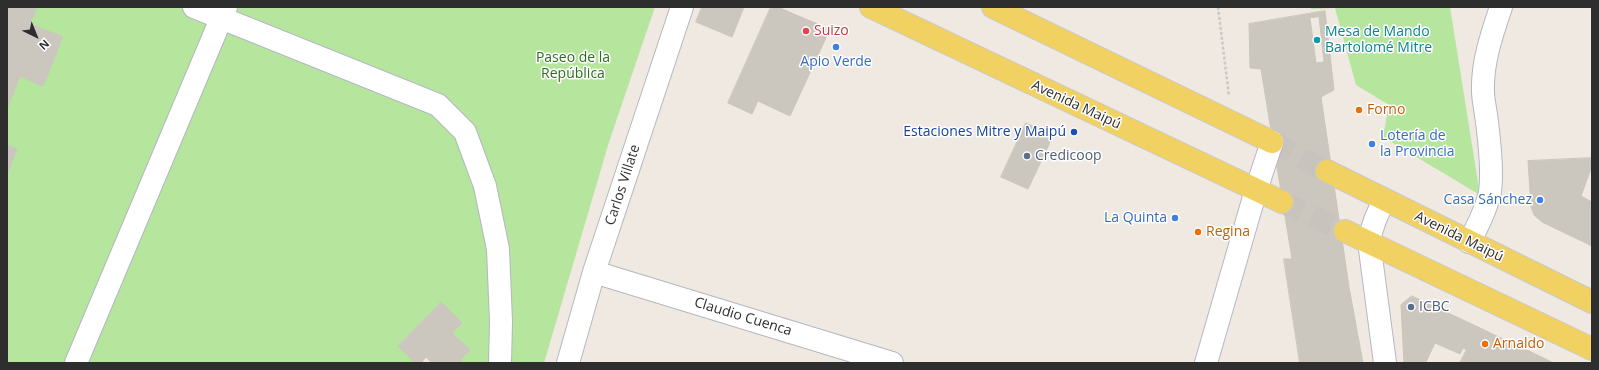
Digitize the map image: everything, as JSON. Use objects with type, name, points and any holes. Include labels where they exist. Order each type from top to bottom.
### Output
[{"type":"main road","name":"Avenida Maipú","points":[[871,7],[1282,202]]},
{"type":"main road","points":[[993,7],[1272,142]]},
{"type":"main road","name":"Avenida Maipú","points":[[1327,171],[1592,302]]},
{"type":"main road","points":[[1345,231],[1592,350]]},
{"type":"street","points":[[194,7],[223,13],[438,105],[465,132],[485,186],[498,249],[501,322],[500,363]]},
{"type":"street","name":"Carlos Villate","points":[[568,363],[594,272],[682,7]]},
{"type":"street","points":[[1469,242],[1482,219],[1489,196],[1491,170],[1486,114],[1482,92],[1484,69],[1489,46],[1501,7]]},
{"type":"street","points":[[76,363],[223,13]]},
{"type":"street","points":[[1206,363],[1256,190],[1272,142]]},
{"type":"street","points":[[1384,200],[1377,213],[1369,242],[1385,363]]},
{"type":"street","name":"Claudio Cuenca","points":[[594,272],[892,363]]},
{"type":"path","points":[[1218,7],[1232,122]]},
{"type":"green space","name":"Paseo de la República","points":[[37,7],[655,7],[609,142],[544,363],[463,363],[460,360],[469,350],[452,333],[462,323],[441,302],[398,346],[415,363],[7,363],[7,174],[17,149],[7,145],[7,109],[20,76],[43,85],[63,38],[30,24]]},
{"type":"green space","points":[[1311,7],[1450,7],[1480,195],[1383,137],[1389,105],[1356,85],[1335,8],[1311,9]]},
{"type":"building","points":[[7,7],[37,7],[30,24],[63,37],[43,86],[20,76],[7,109]]},
{"type":"building","points":[[702,7],[744,7],[732,37],[696,22]]},
{"type":"building","points":[[771,7],[778,7],[796,15],[752,114],[728,103]]},
{"type":"building","points":[[1325,11],[1334,90],[1321,97],[1349,287],[1292,259],[1261,69],[1250,68],[1249,24]]},
{"type":"building","points":[[796,15],[830,29],[790,116],[758,101]]},
{"type":"building","name":"Mesa de Mando Bartolomé Mitre","points":[[1319,17],[1324,62],[1316,63],[1310,18]]},
{"type":"building","name":"Credicoop","points":[[1026,123],[1053,136],[1028,189],[1001,177]]},
{"type":"building","points":[[7,145],[17,149],[7,174]]},
{"type":"building","points":[[1592,158],[1592,166],[1567,234],[1542,222],[1534,215],[1531,207],[1528,161]]},
{"type":"building","points":[[1581,196],[1592,202],[1592,246],[1567,234]]},
{"type":"building","points":[[1284,259],[1292,259],[1349,287],[1363,363],[1300,363]]},
{"type":"building","points":[[1412,296],[1478,327],[1467,350],[1463,348],[1460,354],[1435,343],[1426,362],[1404,363],[1401,305]]},
{"type":"building","points":[[441,302],[462,323],[452,333],[470,350],[460,360],[463,363],[432,363],[426,357],[421,363],[415,363],[398,346]]},
{"type":"building","name":"Arnaldo","points":[[1478,327],[1503,339],[1491,363],[1460,363]]},
{"type":"building","points":[[1503,339],[1529,351],[1524,363],[1491,363]]},
{"type":"building","points":[[1529,351],[1554,363],[1524,363]]},
{"type":"tunnel","points":[[1272,142],[1327,171]]},
{"type":"tunnel","points":[[1282,202],[1345,231]]},
{"type":"place","name":"Suizo","points":[[806,31]]},
{"type":"place","name":"Mesa de Mando Bartolomé Mitre","points":[[1317,40]]},
{"type":"place","name":"Apio Verde","points":[[836,47]]},
{"type":"place","name":"Forno","points":[[1359,110]]},
{"type":"place","name":"Estaciones Mitre y Maipú","points":[[1074,132]]},
{"type":"place","name":"Lotería de la Provincia","points":[[1372,144]]},
{"type":"place","name":"Credicoop","points":[[1027,156]]},
{"type":"place","name":"Casa Sánchez","points":[[1540,200]]},
{"type":"place","name":"La Quinta","points":[[1175,218]]},
{"type":"place","name":"Regina","points":[[1198,232]]},
{"type":"place","name":"ICBC","points":[[1411,307]]},
{"type":"place","name":"Arnaldo","points":[[1485,344]]}]
